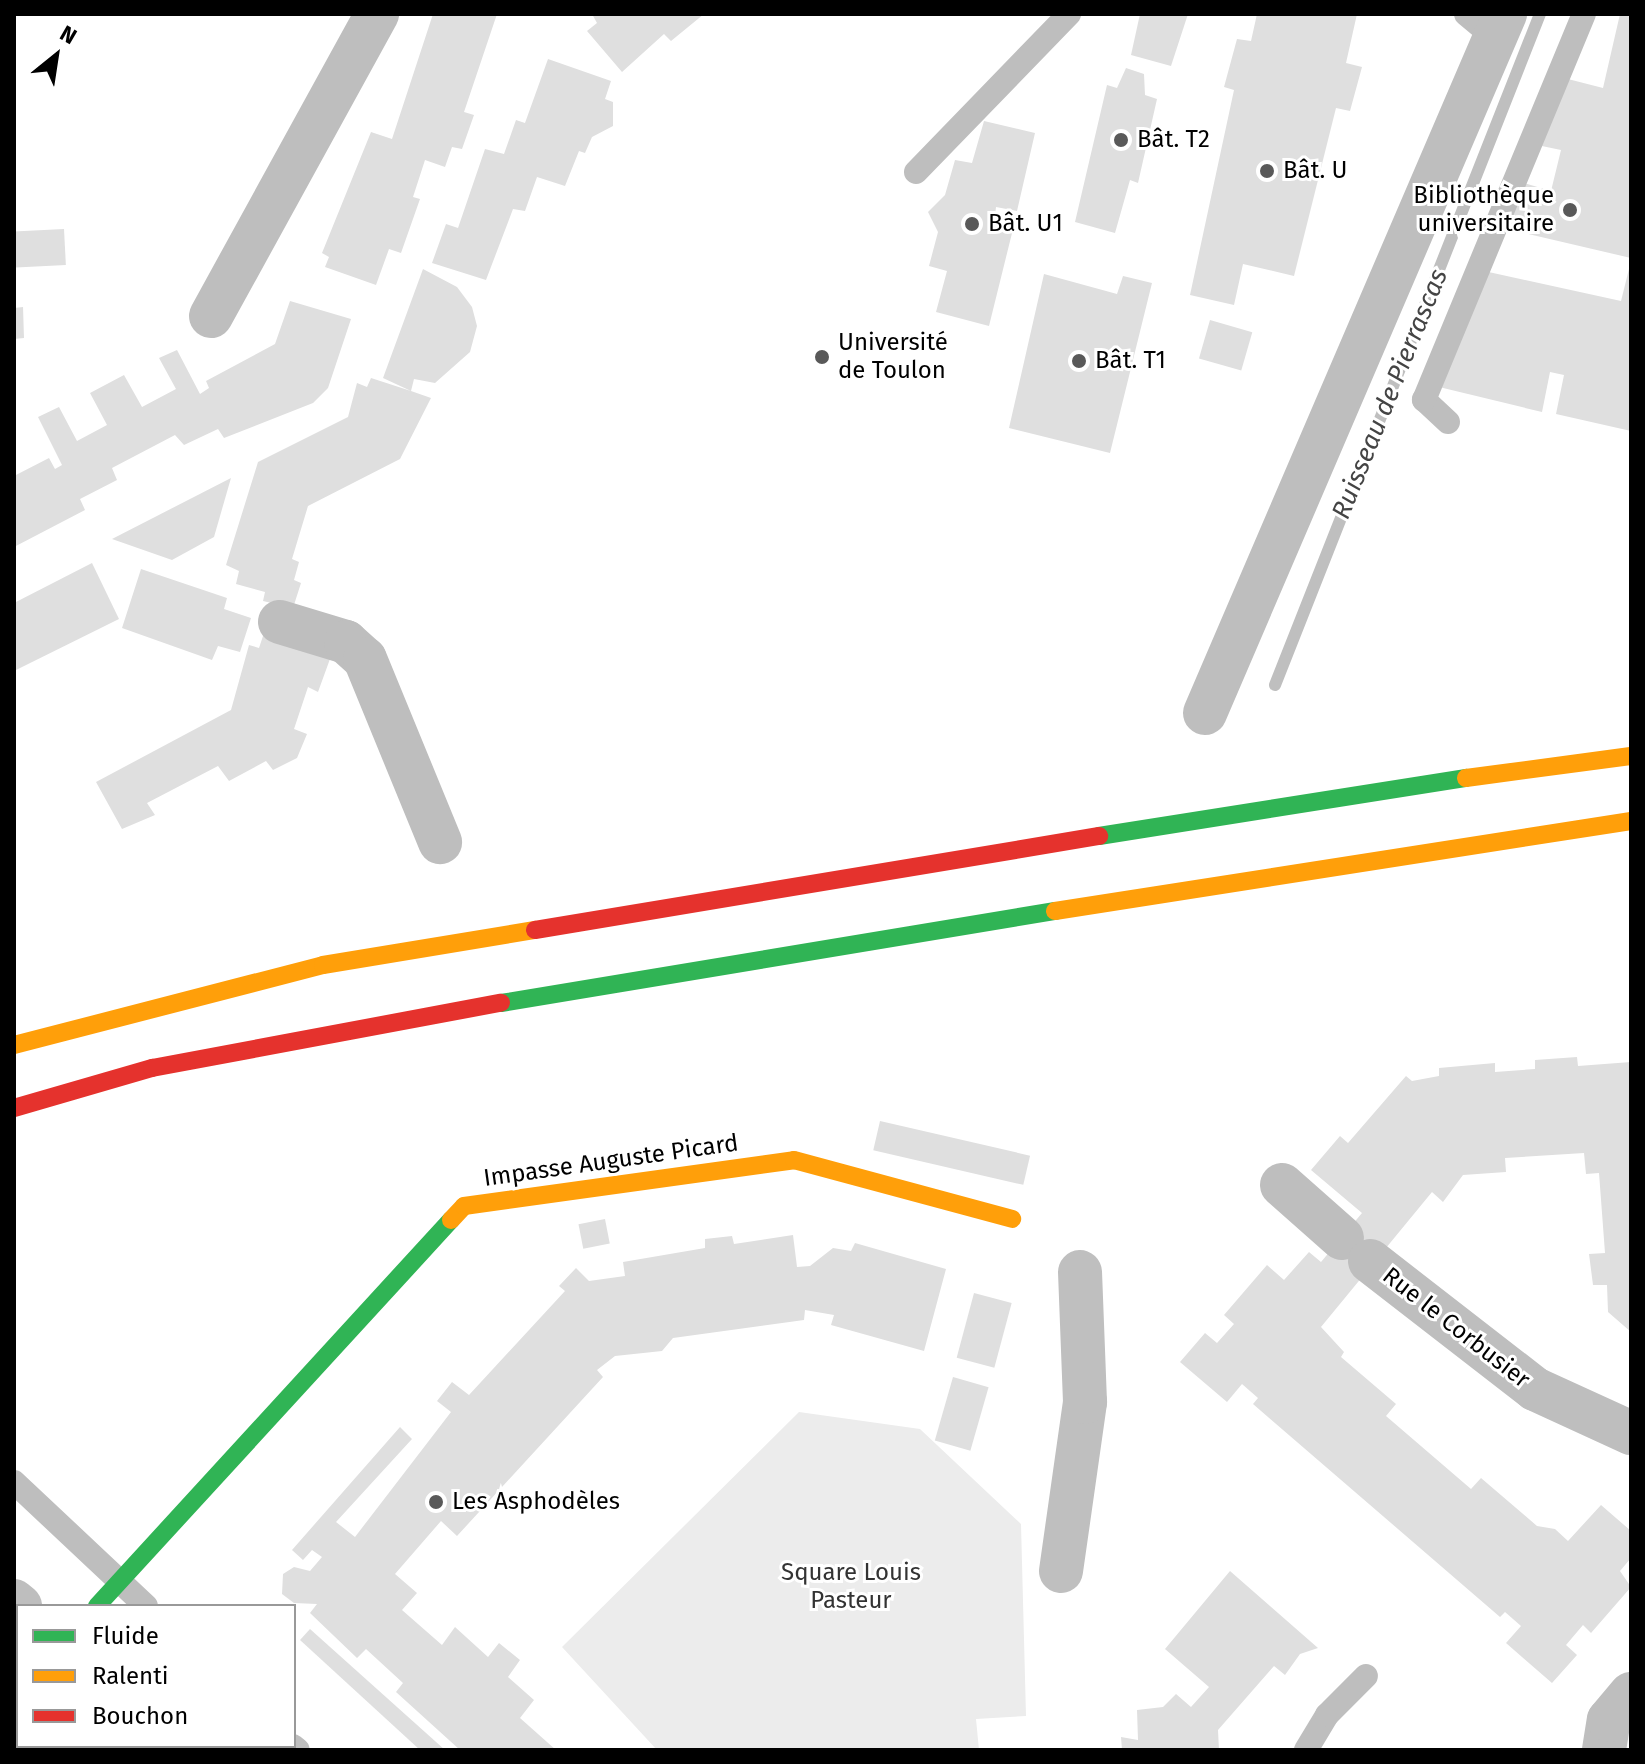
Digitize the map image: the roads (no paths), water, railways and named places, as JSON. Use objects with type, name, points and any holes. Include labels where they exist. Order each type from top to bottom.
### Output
[{"type":"main road","points":[[14,1045],[323,965],[1387,788],[1631,756]]},
{"type":"main road","points":[[14,1108],[152,1068],[321,1033],[1517,834],[1631,821]]},
{"type":"main road","name":"Impasse Auguste Picard","points":[[99,1604],[464,1206],[794,1160],[1012,1219]]},
{"type":"street","points":[[211,316],[377,14]]},
{"type":"street","points":[[1205,713],[1488,22]]},
{"type":"street","points":[[280,622],[346,642],[365,659],[440,842]]},
{"type":"street","name":"Rue le Corbusier","points":[[1282,1185],[1356,1249],[1535,1389],[1631,1433]]},
{"type":"street","points":[[1604,1750],[1609,1720],[1631,1694]]},
{"type":"lane","points":[[916,172],[1069,14]]},
{"type":"lane","points":[[1448,422],[1424,400],[1584,14]]},
{"type":"lane","points":[[14,1482],[144,1604]]},
{"type":"lane","points":[[1306,1750],[1327,1715],[1366,1676]]},
{"type":"waterway","name":"Ruisseau de Pierrascas","points":[[1275,685],[1540,14]]},
{"type":"waterway","name":"Ruisseau de Pierrascas","points":[[1061,1571],[1085,1402],[1080,1272]]},
{"type":"place","name":"Bât. T2","points":[[1121,140]]},
{"type":"place","name":"Bât. U","points":[[1267,171]]},
{"type":"place","name":"Bibliothèque universitaire","points":[[1570,210]]},
{"type":"place","name":"Bât. U1","points":[[972,224]]},
{"type":"place","name":"Université de Toulon","points":[[822,357]]},
{"type":"place","name":"Bât. T1","points":[[1079,361]]},
{"type":"place","name":"Les Asphodèles","points":[[436,1502]]},
{"type":"park label","name":"Square Louis Pasteur","points":[[851,1587]]}]
